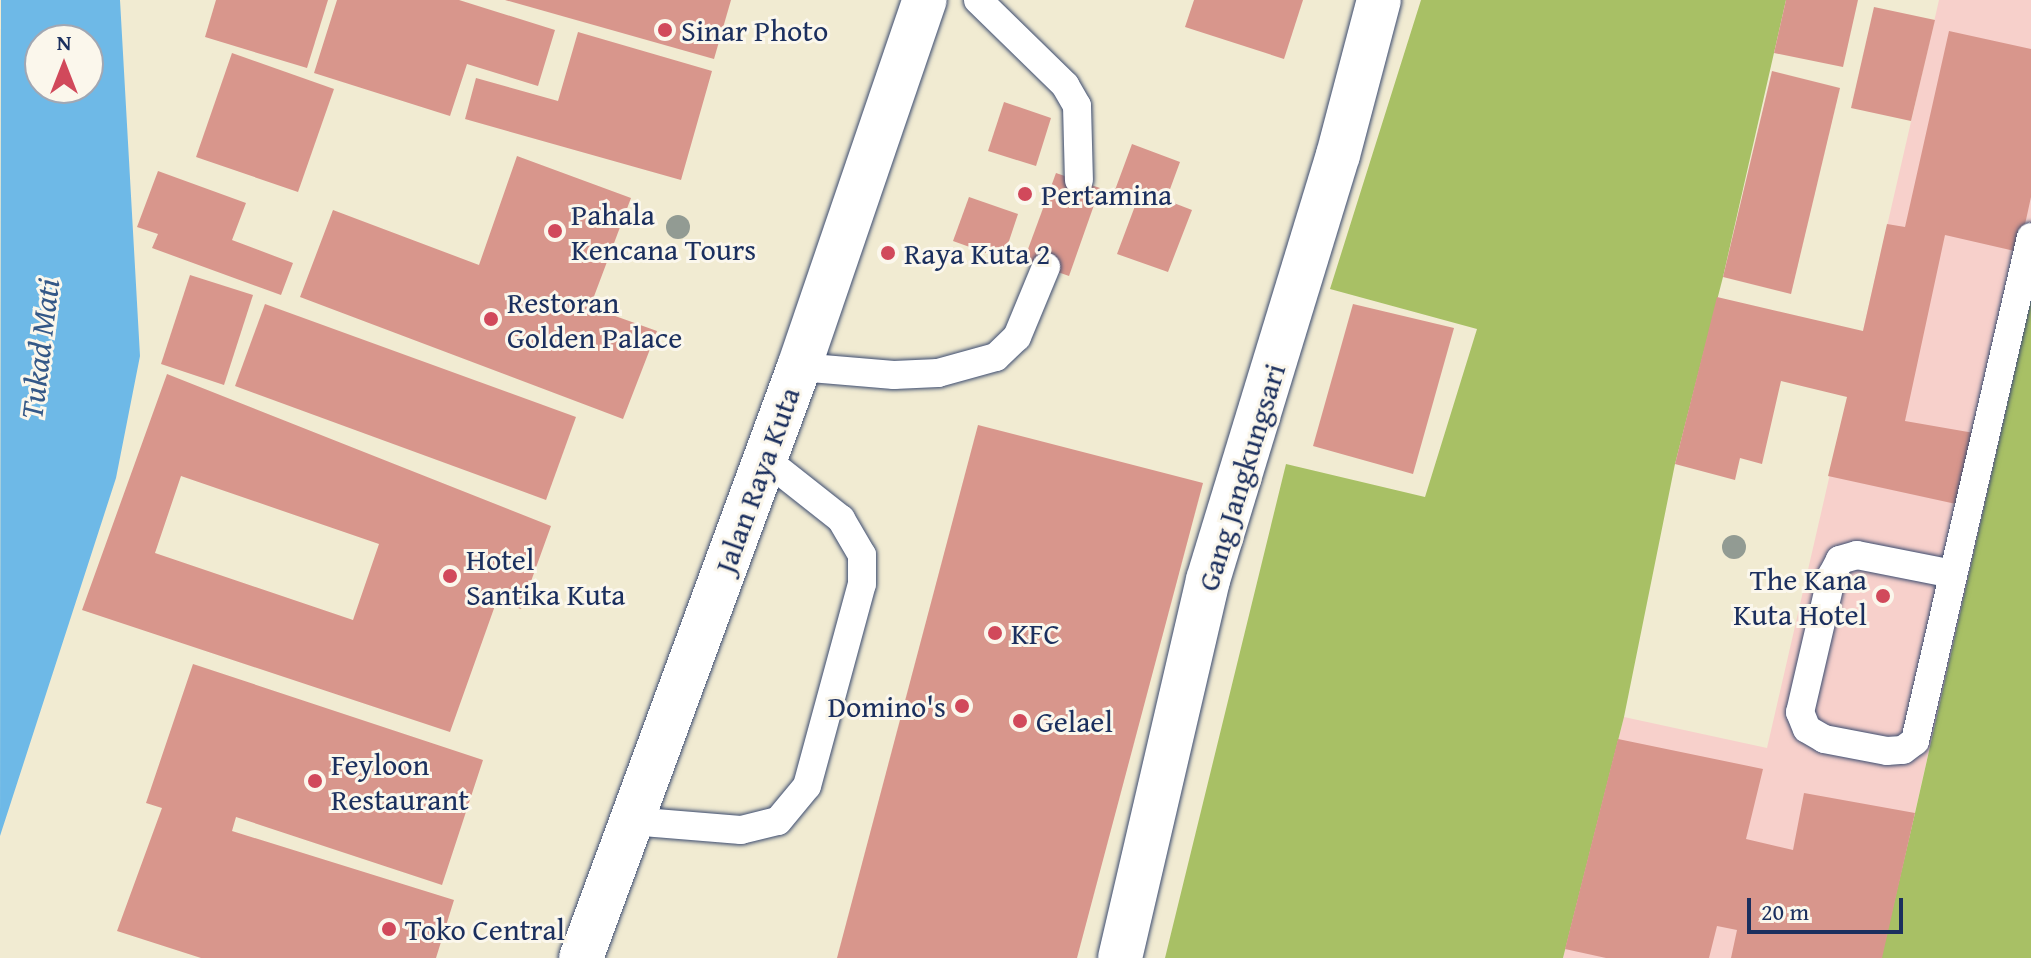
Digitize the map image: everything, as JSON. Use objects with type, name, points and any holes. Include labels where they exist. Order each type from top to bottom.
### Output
[{"type":"main road","name":"Jalan Raya Kuta","points":[[581,958],[799,367],[925,0]]},
{"type":"main road","name":"Gang Jangkungsari","points":[[1120,958],[1208,580],[1330,184],[1379,0]]},
{"type":"lane","points":[[978,0],[1065,85],[1077,106],[1079,180]]},
{"type":"lane","points":[[1953,574],[1857,555],[1840,560],[1832,575],[1800,712],[1807,729],[1824,739],[1887,751],[1903,750],[1915,741],[2031,237]]},
{"type":"lane","points":[[799,367],[894,375],[938,373],[996,357],[1017,337],[1046,267]]},
{"type":"lane","points":[[631,821],[741,830],[778,821],[807,786],[862,584],[862,555],[841,519],[765,459]]},
{"type":"shaded area","name":"The Kana Kuta Hotel","points":[[1939,0],[2031,0],[2031,300],[1882,958],[1563,958],[1624,717],[1767,748]]},
{"type":"green space","points":[[1421,0],[1786,0],[1723,277],[1675,464],[1624,717],[1563,958],[1165,958],[1286,464],[1425,497],[1477,329],[1330,289]]},
{"type":"green space","points":[[2031,300],[2031,958],[1881,958],[1915,813]]},
{"type":"water","name":"Tukad Mati","points":[[1,0],[120,0],[140,356],[116,478],[0,836]]},
{"type":"building","points":[[216,0],[328,0],[307,68],[205,37]]},
{"type":"building","points":[[337,0],[459,0],[555,30],[538,86],[467,64],[450,116],[314,73]]},
{"type":"building","name":"Sinar Photo","points":[[505,0],[731,0],[714,59]]},
{"type":"building","points":[[1194,0],[1303,0],[1284,59],[1185,27]]},
{"type":"building","points":[[1786,0],[1858,0],[1843,67],[1774,53]]},
{"type":"building","points":[[1874,7],[1935,20],[1911,121],[1851,108]]},
{"type":"building","points":[[1949,31],[2031,49],[2031,197],[2019,252],[1945,235],[1905,421],[1974,433],[1956,504],[1828,476],[1847,397],[1781,381],[1762,464],[1740,458],[1735,480],[1675,464],[1717,297],[1863,331],[1887,224],[1905,227]]},
{"type":"building","points":[[578,32],[712,71],[681,180],[465,119],[476,78],[558,101]]},
{"type":"building","points":[[232,53],[334,89],[298,192],[196,157]]},
{"type":"building","points":[[1772,71],[1840,88],[1791,294],[1723,277]]},
{"type":"building","points":[[1004,102],[1051,118],[1036,166],[988,151]]},
{"type":"building","points":[[1132,144],[1180,162],[1166,200],[1192,210],[1168,272],[1117,254],[1138,198],[1115,190]]},
{"type":"building","name":"Restoran Golden Palace","points":[[517,156],[631,198],[590,307],[657,331],[623,419],[300,297],[333,210],[479,265]]},
{"type":"building","points":[[158,171],[246,203],[232,240],[293,263],[281,295],[152,248],[158,234],[137,227]]},
{"type":"building","points":[[1056,173],[1100,188],[1069,276],[1024,260]]},
{"type":"building","points":[[969,197],[1018,214],[1003,259],[953,241]]},
{"type":"building","points":[[190,275],[253,295],[224,385],[161,364]]},
{"type":"building","points":[[265,304],[576,417],[546,500],[235,386]]},
{"type":"building","points":[[1353,304],[1454,328],[1413,474],[1313,446]]},
{"type":"building","name":"Hotel Santika Kuta","points":[[167,374],[551,526],[521,609],[497,600],[450,732],[82,610]],"holes":[[[181,476],[379,544],[353,620],[155,553]]]},
{"type":"building","name":"Gelael","points":[[978,425],[1203,483],[1077,958],[837,958]]},
{"type":"building","points":[[193,664],[483,760],[442,885],[236,817],[232,831],[454,900],[436,958],[201,958],[117,931],[162,808],[146,803]]},
{"type":"building","points":[[1618,739],[1763,769],[1746,839],[1793,850],[1804,793],[1915,813],[1882,958],[1731,958],[1737,930],[1717,926],[1709,958],[1606,958],[1565,949]]},
{"type":"place","name":"Sinar Photo","points":[[665,30]]},
{"type":"place","name":"Pertamina","points":[[1025,194]]},
{"type":"place","name":"Pahala Kencana Tours","points":[[555,231]]},
{"type":"place","name":"Raya Kuta 2","points":[[888,253]]},
{"type":"place","name":"Restoran Golden Palace","points":[[491,319]]},
{"type":"place","name":"Hotel Santika Kuta","points":[[450,576]]},
{"type":"place","name":"The Kana Kuta Hotel","points":[[1883,596]]},
{"type":"place","name":"KFC","points":[[995,633]]},
{"type":"place","name":"Domino's","points":[[962,706]]},
{"type":"place","name":"Gelael","points":[[1020,721]]},
{"type":"place","name":"Feyloon Restaurant","points":[[315,781]]},
{"type":"place","name":"Toko Central","points":[[389,929]]}]
